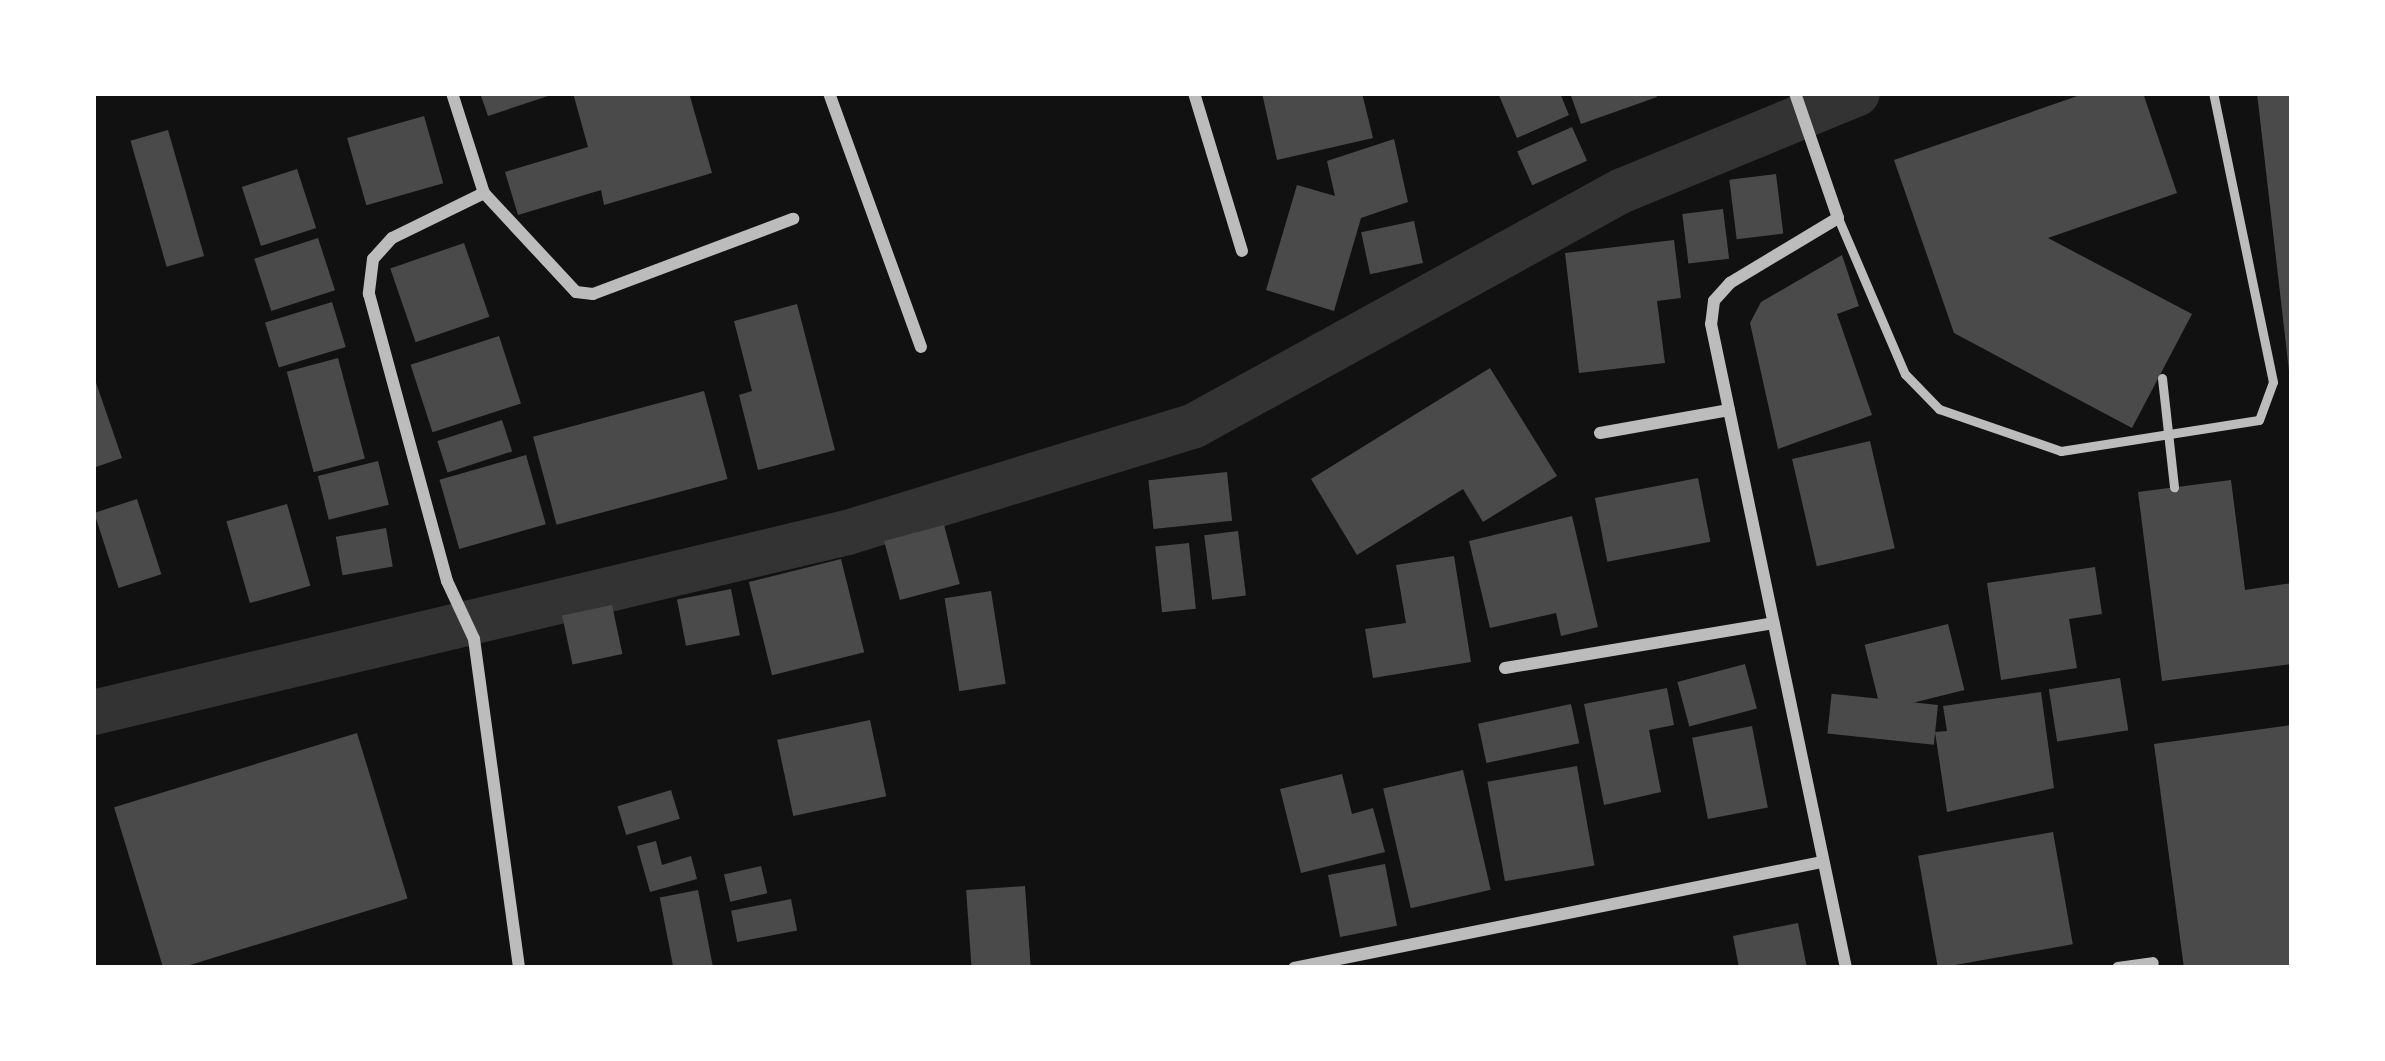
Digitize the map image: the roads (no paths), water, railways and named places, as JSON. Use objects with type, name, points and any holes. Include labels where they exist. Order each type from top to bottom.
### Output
[{"type":"street","points":[[452,93],[484,194],[576,292],[593,294],[793,220]]},
{"type":"street","points":[[829,93],[921,347]]},
{"type":"street","points":[[1195,93],[1242,251]]},
{"type":"street","points":[[1795,93],[1824,164],[1838,218],[1730,283],[1714,301],[1711,324],[1846,968]]},
{"type":"street","points":[[484,194],[392,238],[373,260],[368,294],[447,581],[474,639],[519,968]]},
{"type":"street","points":[[1600,434],[1729,410]]},
{"type":"street","points":[[1505,668],[1773,623]]},
{"type":"street","points":[[1294,968],[1822,862]]},
{"type":"street","points":[[2118,968],[2153,963]]},
{"type":"lane","points":[[1838,218],[1905,374],[1939,409],[2060,451],[2259,421],[2274,392],[2212,93]]},
{"type":"lane","points":[[2162,378],[2174,488]]},
{"type":"waterway","points":[[93,712],[847,532],[1194,425],[1622,190],[1857,93]]}]
